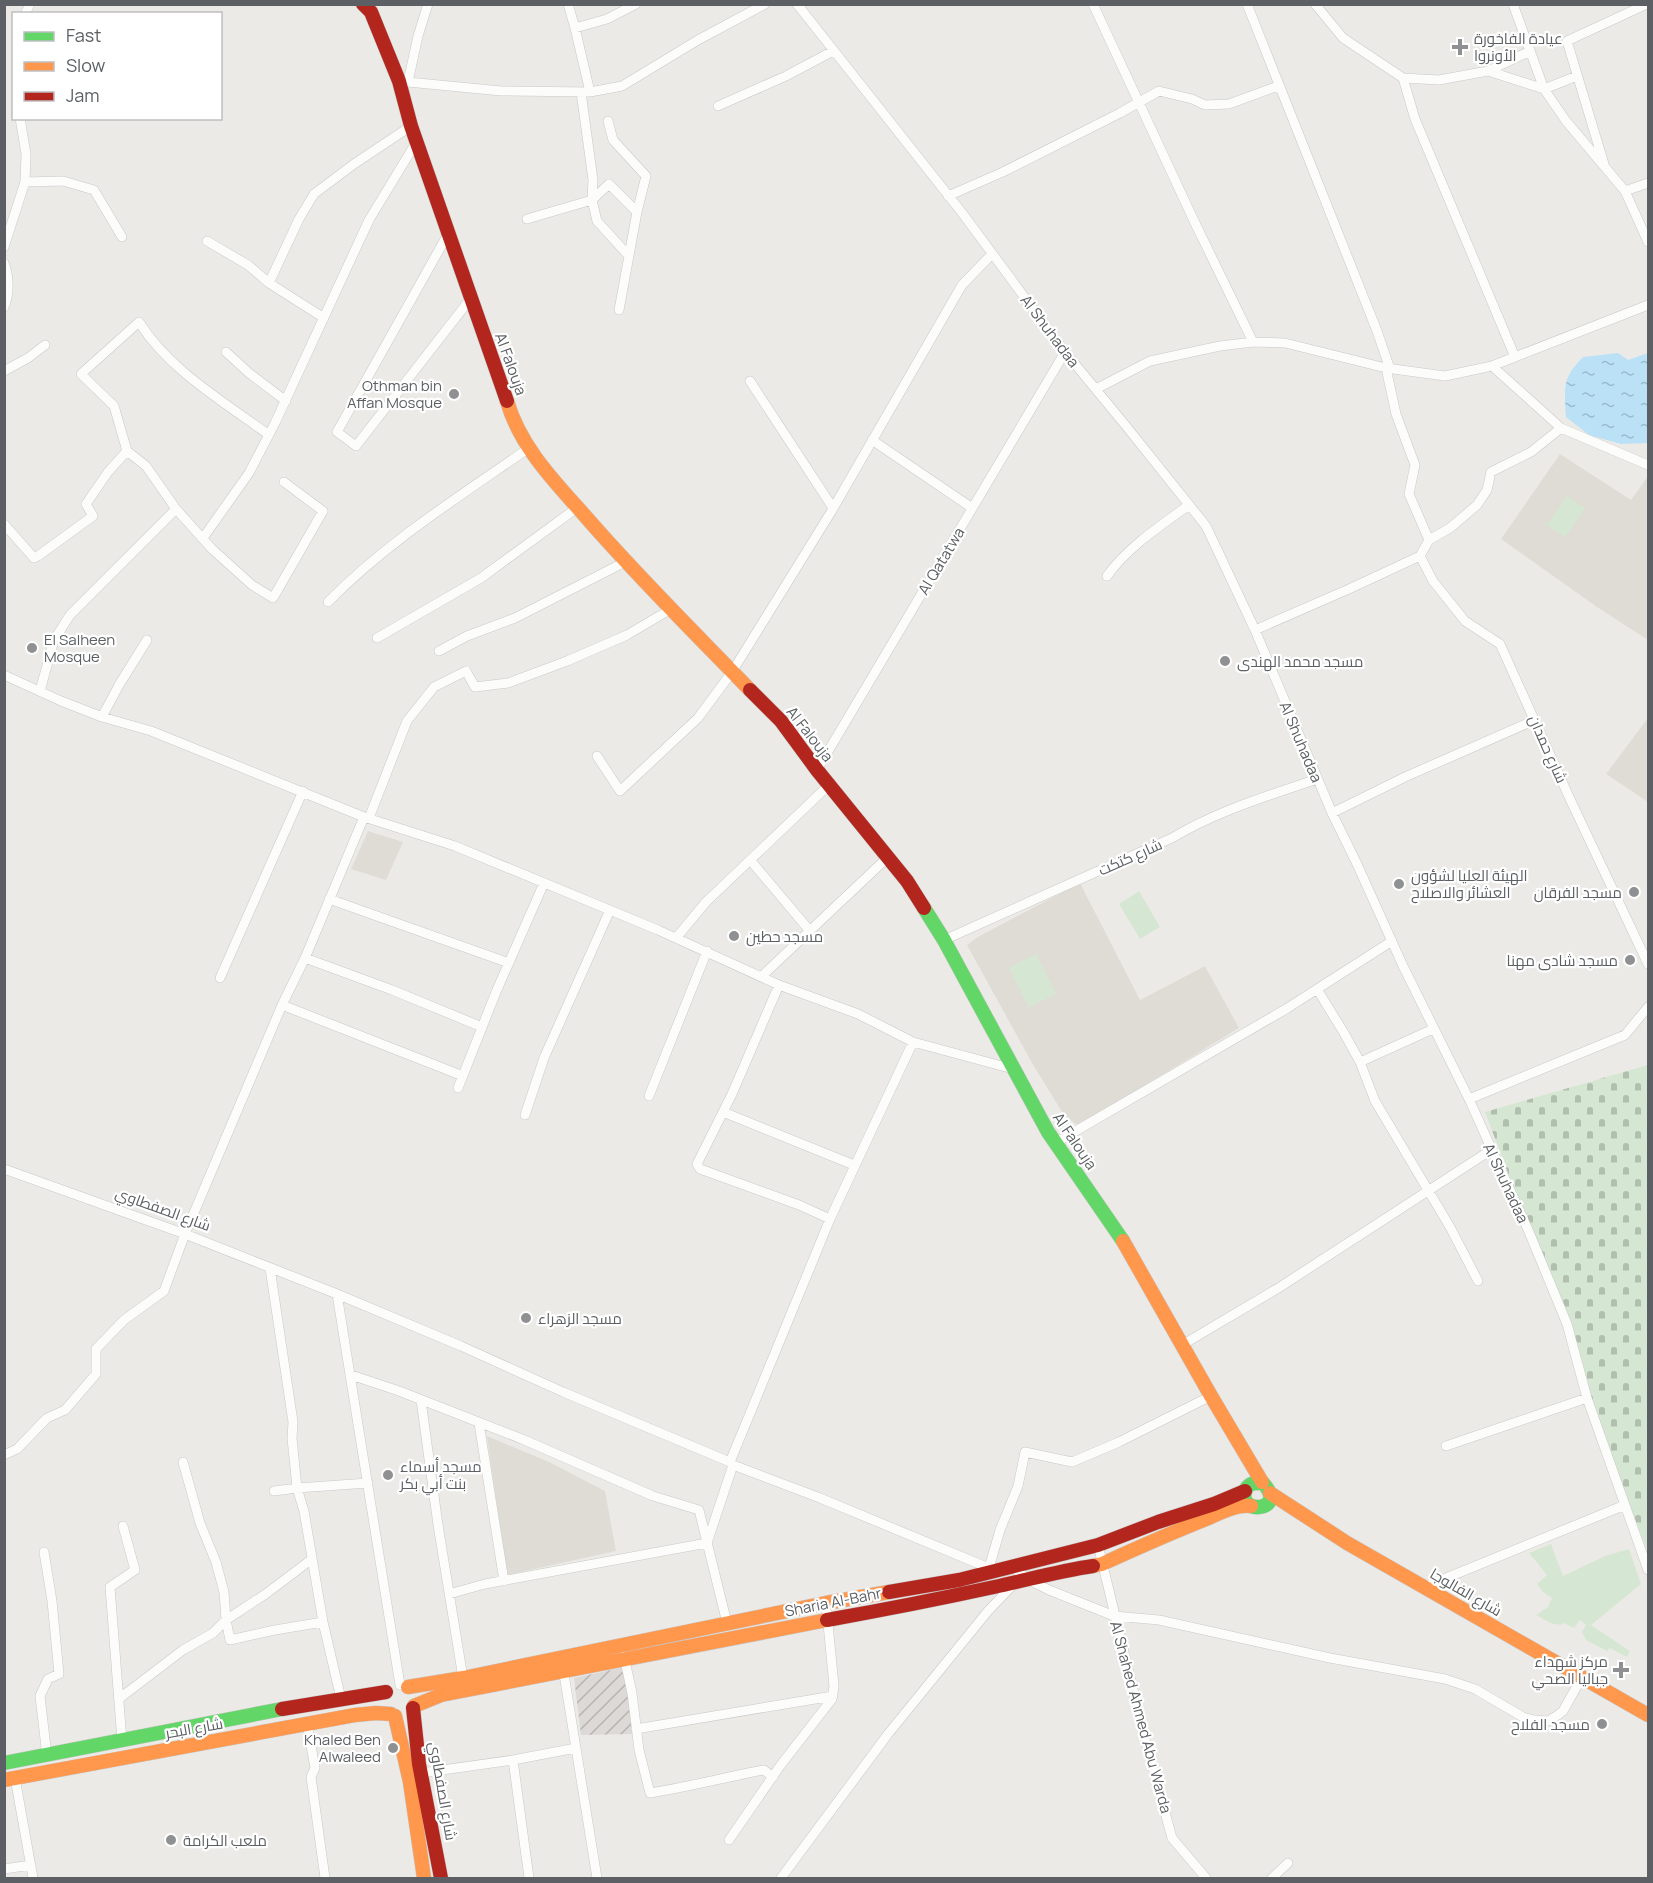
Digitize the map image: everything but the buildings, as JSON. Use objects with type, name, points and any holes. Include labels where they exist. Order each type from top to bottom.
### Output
[{"type":"main road","name":"Al Falouja","points":[[363,4],[371,12],[404,81],[411,126],[500,383],[506,393],[513,421],[529,448],[626,562],[781,721],[817,770],[907,881],[944,940],[1055,1143],[1116,1228],[1211,1396],[1267,1488]]},
{"type":"main road","points":[[1259,1482],[1267,1488],[1269,1501],[1263,1507],[1251,1506],[1245,1499],[1245,1491],[1251,1484],[1259,1482]]},
{"type":"main road","name":"شارع الفالوجا","points":[[1267,1488],[1347,1542],[1648,1714]]},
{"type":"main road","name":"Sharia Al-Bahr","points":[[623,1652],[728,1623],[959,1581],[989,1570],[1013,1567],[1098,1545],[1245,1491]]},
{"type":"main road","name":"Sharia Al-Bahr","points":[[404,1686],[562,1664],[623,1652],[827,1620],[1029,1580],[1060,1571],[1102,1564],[1228,1510],[1251,1506]]},
{"type":"main road","name":"Sharia Al-Bahr","points":[[413,1707],[441,1695],[562,1664]]},
{"type":"main road","points":[[395,1685],[404,1686],[413,1693],[415,1698],[413,1707],[405,1715],[393,1715],[384,1706],[386,1692],[395,1685]]},
{"type":"main road","name":"شارع البحر","points":[[4,1763],[386,1692]]},
{"type":"main road","name":"شارع الصفطاوي","points":[[413,1707],[421,1773],[441,1878]]},
{"type":"main road","name":"شارع البحر","points":[[10,1779],[307,1724],[376,1713],[393,1715]]},
{"type":"main road","name":"شارع الصفطاوي","points":[[393,1715],[410,1782],[424,1878]]},
{"type":"street","points":[[428,4],[404,81],[501,92],[586,92],[622,86],[698,40],[765,4]]},
{"type":"street","points":[[568,4],[575,28],[586,92],[594,180],[592,200],[597,221],[628,255]]},
{"type":"street","points":[[575,28],[607,19],[636,4]]},
{"type":"street","name":"Al Shuhadaa","points":[[797,4],[948,196],[1065,352],[1206,526],[1255,630],[1332,813],[1358,864],[1433,1029],[1469,1100],[1529,1232],[1567,1324],[1587,1398],[1647,1564]]},
{"type":"street","points":[[1093,4],[1253,342]]},
{"type":"street","points":[[1247,4],[1377,331],[1388,369],[1396,414],[1415,465],[1409,494],[1429,540]]},
{"type":"street","points":[[1314,4],[1343,38],[1403,78],[1439,80],[1488,71],[1530,51]]},
{"type":"street","points":[[1512,4],[1544,90],[1566,121],[1625,191],[1648,242]]},
{"type":"street","points":[[1605,168],[1567,41],[1643,5]]},
{"type":"street","points":[[718,106],[786,76],[833,51]]},
{"type":"street","points":[[1488,71],[1544,90],[1577,76]]},
{"type":"street","points":[[1403,78],[1415,119],[1515,357]]},
{"type":"street","points":[[948,196],[1003,172],[1159,91],[1192,99],[1205,105],[1228,104],[1278,86]]},
{"type":"street","points":[[4,247],[25,182],[26,154],[20,120]]},
{"type":"street","points":[[608,121],[613,140],[646,176],[628,255],[619,310]]},
{"type":"street","points":[[269,284],[299,219],[314,194],[411,126]]},
{"type":"street","points":[[203,538],[249,473],[286,401],[369,220],[417,141]]},
{"type":"street","points":[[25,182],[63,182],[94,190],[122,237]]},
{"type":"street","points":[[1625,191],[1648,183]]},
{"type":"street","points":[[527,219],[592,200],[609,184],[637,212]]},
{"type":"street","points":[[448,234],[337,432],[356,446],[471,298]]},
{"type":"street","points":[[207,241],[248,265],[269,284],[324,318]]},
{"type":"street","points":[[597,756],[620,791],[698,718],[732,672],[833,508],[962,285],[992,254]]},
{"type":"street","points":[[4,263],[8,272],[7,302],[4,307]]},
{"type":"street","points":[[1096,389],[1150,361],[1209,348],[1253,342],[1285,343],[1388,369],[1445,376],[1492,366],[1648,305]]},
{"type":"street","points":[[269,435],[191,378],[169,359],[147,336],[139,322],[81,374],[114,406],[127,451],[146,466],[176,509],[212,549],[252,585],[273,598],[323,511],[284,482]]},
{"type":"street","points":[[4,371],[28,358],[45,345]]},
{"type":"street","points":[[226,352],[286,401]]},
{"type":"street","name":"Al Qatatwa","points":[[817,770],[1065,352]]},
{"type":"street","points":[[1492,366],[1561,429],[1648,465]]},
{"type":"street","points":[[750,381],[833,508]]},
{"type":"street","points":[[1255,630],[1420,556],[1429,540],[1450,528],[1477,505],[1487,490],[1491,472],[1531,452],[1561,429]]},
{"type":"street","points":[[872,440],[972,508]]},
{"type":"street","points":[[328,603],[349,581],[381,554],[529,448]]},
{"type":"street","points":[[4,524],[34,558],[38,556],[93,516],[87,504],[108,472],[127,451]]},
{"type":"street","points":[[1107,576],[1117,562],[1189,505]]},
{"type":"street","points":[[377,638],[481,578],[578,507]]},
{"type":"street","points":[[40,691],[54,640],[70,615],[176,509]]},
{"type":"street","name":"شارع حمدان","points":[[1420,556],[1433,581],[1465,621],[1500,644],[1648,964]]},
{"type":"street","points":[[439,651],[467,636],[515,618],[626,562]]},
{"type":"street","points":[[4,1455],[16,1449],[47,1418],[65,1410],[96,1374],[96,1350],[124,1320],[164,1291],[185,1234],[282,1005],[367,818],[407,721],[434,687],[465,671],[475,687],[508,683],[627,635],[671,609]]},
{"type":"street","points":[[102,717],[147,640]]},
{"type":"street","points":[[4,675],[61,701],[102,717],[151,731],[367,818],[455,846],[707,951],[779,984],[858,1014],[913,1042],[1013,1069]]},
{"type":"street","points":[[1332,813],[1405,777],[1535,720]]},
{"type":"street","name":"شارع كتكت","points":[[944,940],[1172,838],[1195,825],[1254,800],[1317,779]]},
{"type":"street","points":[[676,938],[706,902],[830,784]]},
{"type":"street","points":[[220,978],[303,791]]},
{"type":"street","points":[[762,976],[888,857]]},
{"type":"street","points":[[751,861],[810,931]]},
{"type":"street","points":[[458,1088],[544,883]]},
{"type":"street","points":[[329,899],[509,963]]},
{"type":"street","points":[[525,1115],[544,1058],[610,910]]},
{"type":"street","points":[[1055,1143],[1317,989],[1392,941]]},
{"type":"street","points":[[649,1096],[707,951]]},
{"type":"street","points":[[305,958],[482,1027]]},
{"type":"street","points":[[779,984],[698,1164],[700,1169],[799,1205],[830,1219]]},
{"type":"street","points":[[1317,989],[1360,1062],[1375,1101],[1450,1227],[1478,1281]]},
{"type":"street","points":[[282,1005],[463,1076]]},
{"type":"street","points":[[1469,1100],[1624,1035],[1648,1007]]},
{"type":"street","points":[[1360,1062],[1433,1029]]},
{"type":"street","points":[[707,1543],[731,1463],[830,1219],[913,1042]]},
{"type":"street","points":[[723,1112],[854,1165]]},
{"type":"street","points":[[1182,1345],[1280,1287],[1491,1150]]},
{"type":"street","name":"شارع الصفطاوي","points":[[4,1169],[185,1234],[337,1294],[563,1392],[989,1570]]},
{"type":"street","points":[[270,1268],[293,1422],[292,1438],[297,1488],[304,1511],[323,1622],[341,1699]]},
{"type":"street","points":[[337,1294],[404,1686]]},
{"type":"street","points":[[351,1375],[531,1443],[653,1496],[699,1510],[728,1623]]},
{"type":"street","points":[[989,1570],[1000,1530],[1018,1486],[1025,1452],[1072,1462],[1119,1442],[1211,1396]]},
{"type":"street","points":[[1446,1446],[1587,1398]]},
{"type":"street","points":[[421,1400],[463,1678]]},
{"type":"street","points":[[479,1423],[504,1581]]},
{"type":"street","points":[[183,1462],[200,1523],[225,1592],[226,1620],[230,1640],[323,1622]]},
{"type":"street","points":[[274,1491],[368,1483]]},
{"type":"street","points":[[1424,1587],[1625,1505]]},
{"type":"street","points":[[122,1741],[110,1587],[135,1570],[123,1527]]},
{"type":"street","points":[[449,1594],[504,1581],[707,1543]]},
{"type":"street","name":"Al Shahed Ahmed Abu Warda","points":[[1098,1545],[1145,1739],[1172,1838],[1206,1878]]},
{"type":"street","points":[[44,1552],[52,1601],[59,1674],[48,1679],[40,1695],[47,1756]]},
{"type":"street","points":[[120,1698],[183,1650],[213,1633],[226,1620],[312,1559]]},
{"type":"street","points":[[1013,1567],[1029,1580],[1049,1590],[1114,1616],[1159,1620],[1330,1658],[1445,1679],[1475,1689],[1523,1717],[1542,1721],[1548,1721],[1563,1711],[1582,1677]]},
{"type":"street","points":[[781,1878],[888,1734],[988,1611],[1014,1583]]},
{"type":"street","points":[[729,1840],[772,1777],[832,1700],[834,1686],[826,1604]]},
{"type":"street","points":[[623,1652],[632,1693],[639,1750],[650,1793],[764,1770],[772,1777]]},
{"type":"street","points":[[562,1664],[597,1878]]},
{"type":"street","points":[[636,1729],[833,1696]]},
{"type":"street","points":[[307,1724],[315,1768],[311,1777],[325,1878]]},
{"type":"street","points":[[421,1773],[513,1760],[576,1748]]},
{"type":"street","points":[[513,1760],[529,1878]]},
{"type":"street","points":[[10,1779],[33,1878]]},
{"type":"street","points":[[1272,1878],[1288,1863]]},
{"type":"street","points":[[4,1869],[31,1865]]},
{"type":"shaded area","points":[[1560,454],[1631,500],[1648,476],[1648,640],[1501,539]]},
{"type":"shaded area","points":[[1648,718],[1648,802],[1606,774]]},
{"type":"shaded area","points":[[368,831],[403,842],[386,880],[351,869]]},
{"type":"shaded area","points":[[1080,883],[1140,1000],[1205,966],[1239,1028],[1081,1124],[1076,1124],[1064,1115],[1032,1063],[967,945],[976,938]]},
{"type":"shaded area","points":[[487,1436],[549,1462],[605,1491],[616,1551],[507,1575]]},
{"type":"shaded area","points":[[625,1667],[635,1734],[581,1735],[574,1678]]},
{"type":"green space","points":[[1567,496],[1585,508],[1565,537],[1547,525]]},
{"type":"green space","points":[[1139,891],[1160,927],[1140,939],[1119,904]]},
{"type":"green space","points":[[1036,954],[1056,994],[1029,1007],[1009,968]]},
{"type":"green space","points":[[1648,1065],[1648,1552],[1587,1398],[1547,1276],[1485,1112]]},
{"type":"green space","points":[[1551,1544],[1563,1576],[1605,1556],[1629,1549],[1641,1584],[1591,1625],[1630,1651],[1627,1657],[1610,1648],[1607,1651],[1586,1640],[1582,1632],[1586,1625],[1580,1620],[1574,1628],[1564,1623],[1553,1624],[1536,1615],[1548,1607],[1552,1598],[1537,1584],[1547,1575],[1529,1553]]},
{"type":"water","points":[[1618,353],[1628,360],[1648,353],[1648,443],[1621,444],[1589,435],[1566,417],[1566,384],[1576,365],[1583,357]]},
{"type":"traffic: fast","points":[[924,908],[944,940],[1048,1132],[1123,1241]]},
{"type":"traffic: fast","points":[[1262,1482],[1269,1492],[1270,1500],[1267,1505],[1253,1507],[1244,1498],[1246,1489],[1253,1483],[1258,1483],[1260,1483],[1263,1483]]},
{"type":"traffic: fast","points":[[4,1763],[282,1709]]},
{"type":"traffic: slow","points":[[507,401],[520,434],[551,477],[667,605],[750,690]]},
{"type":"traffic: slow","points":[[1123,1241],[1262,1482]]},
{"type":"traffic: slow","points":[[1270,1493],[1347,1543],[1648,1715]]},
{"type":"traffic: slow","points":[[1093,1566],[1228,1510],[1240,1506],[1251,1506]]},
{"type":"traffic: slow","points":[[408,1687],[463,1678],[889,1592]]},
{"type":"traffic: slow","points":[[414,1706],[441,1695],[827,1620]]},
{"type":"traffic: slow","points":[[4,1780],[355,1715],[391,1714]]},
{"type":"traffic: slow","points":[[395,1716],[410,1782],[424,1878]]},
{"type":"traffic: jam","points":[[363,4],[371,12],[399,81],[411,126],[507,401]]},
{"type":"traffic: jam","points":[[750,690],[781,721],[817,770],[907,881],[924,908]]},
{"type":"traffic: jam","points":[[889,1592],[959,1580],[1098,1545],[1245,1491]]},
{"type":"traffic: jam","points":[[827,1620],[1093,1566]]},
{"type":"traffic: jam","points":[[282,1709],[386,1692]]},
{"type":"traffic: jam","points":[[413,1708],[419,1764],[441,1878]]},
{"type":"place","name":"عيادة الفاخورة الأونروا","points":[[1460,47]]},
{"type":"place","name":"Othman bin Affan Mosque","points":[[454,394]]},
{"type":"place","name":"El Salheen Mosque","points":[[32,648]]},
{"type":"place","name":"مسجد محمد الهندى","points":[[1225,661]]},
{"type":"place","name":"الهيئة العليا لشؤون العشائر والاصلاح","points":[[1399,884]]},
{"type":"place","name":"مسجد الفرقان","points":[[1634,892]]},
{"type":"place","name":"مسجد حطين","points":[[734,936]]},
{"type":"place","name":"مسجد شادى مهنا","points":[[1630,960]]},
{"type":"place","name":"مسجد الزهراء","points":[[526,1318]]},
{"type":"place","name":"مسجد أسماء بنت أبي بكر","points":[[388,1475]]},
{"type":"place","name":"مركز شهداء جباليا الصحي","points":[[1621,1670]]},
{"type":"place","name":"مسجد الفلاح","points":[[1602,1724]]},
{"type":"place","name":"Khaled Ben Alwaleed","points":[[393,1748]]},
{"type":"place","name":"ملعب الكرامة","points":[[171,1840]]}]
